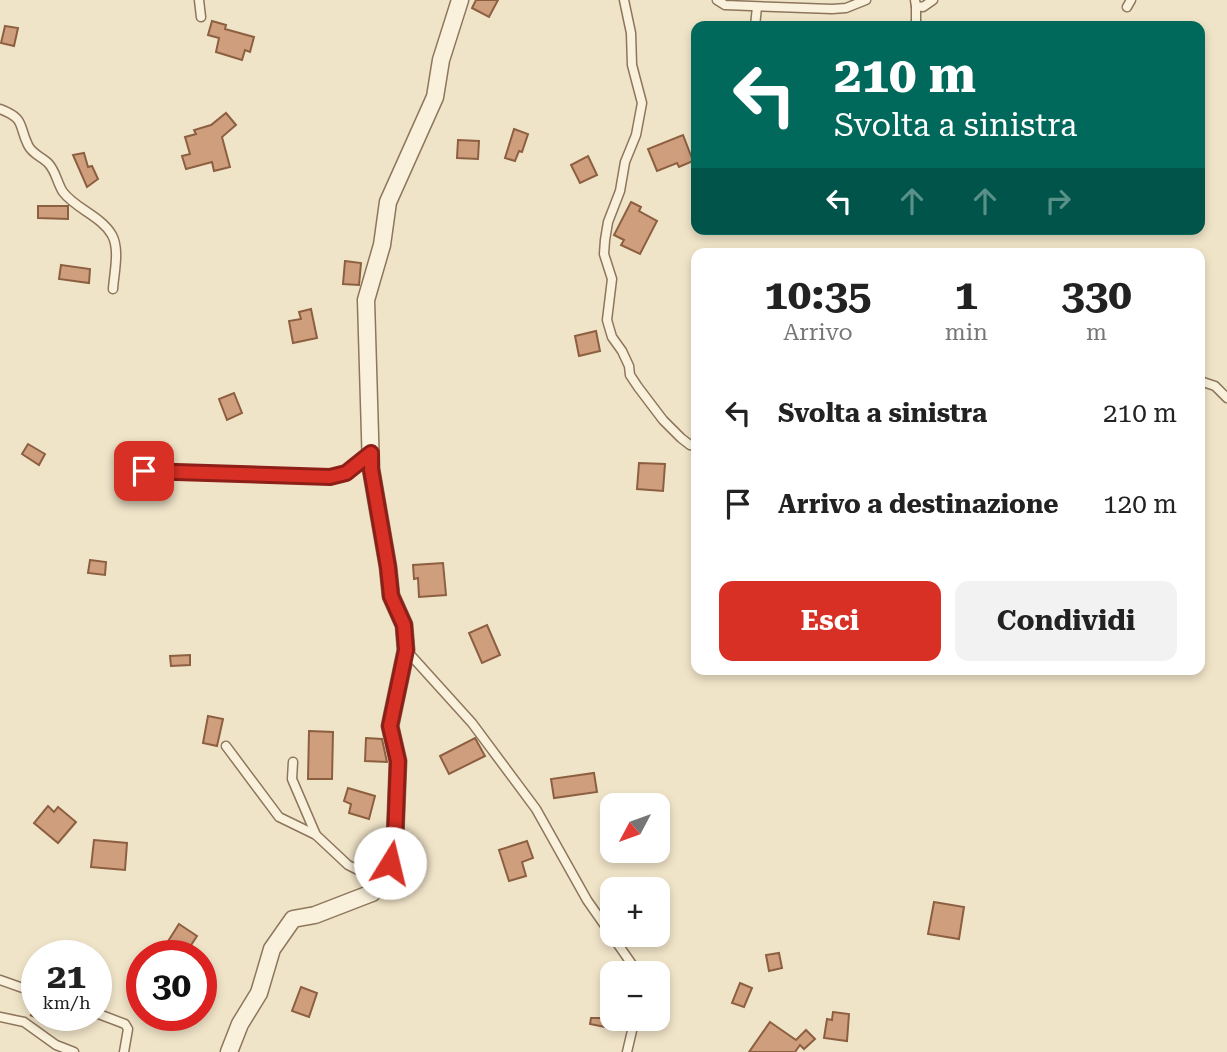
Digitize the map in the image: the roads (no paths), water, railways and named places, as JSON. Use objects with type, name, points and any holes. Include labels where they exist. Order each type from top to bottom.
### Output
[{"type":"street","points":[[229,1052],[240,1024],[259,993],[272,949],[293,919],[315,915],[372,893],[387,877],[395,839],[398,761],[390,726],[406,650],[404,625],[391,596],[371,469],[366,300],[382,245],[388,202],[435,97],[441,60],[460,0]]},
{"type":"lane","points":[[199,0],[201,17]]},
{"type":"lane","points":[[624,0],[631,33],[632,65],[642,103],[636,135],[625,162],[620,191],[604,240],[604,254],[612,279],[607,320],[612,337],[622,351],[630,375],[638,387],[663,420],[691,445]]},
{"type":"lane","points":[[717,0],[725,5],[770,4],[846,8],[866,0]]},
{"type":"lane","points":[[916,21],[916,3],[923,7],[933,0]]},
{"type":"lane","points":[[756,21],[757,6]]},
{"type":"lane","points":[[0,109],[11,113],[23,125],[28,146],[50,165],[61,190],[103,224],[111,234],[115,243],[113,289]]},
{"type":"lane","points":[[1205,383],[1214,386],[1227,398]]},
{"type":"lane","points":[[144,471],[330,477],[346,473],[371,453]]},
{"type":"lane","points":[[406,650],[472,723],[536,809],[587,900],[630,961]]},
{"type":"lane","points":[[226,746],[279,817],[316,835],[348,865],[360,871],[390,863]]},
{"type":"lane","points":[[293,762],[292,779],[316,835]]},
{"type":"lane","points":[[0,980],[21,987]]},
{"type":"lane","points":[[0,1017],[24,1022],[56,1045],[74,1052]]},
{"type":"lane","points":[[112,1019],[125,1024],[128,1029],[124,1052]]},
{"type":"lane","points":[[627,1052],[632,1031]]}]
